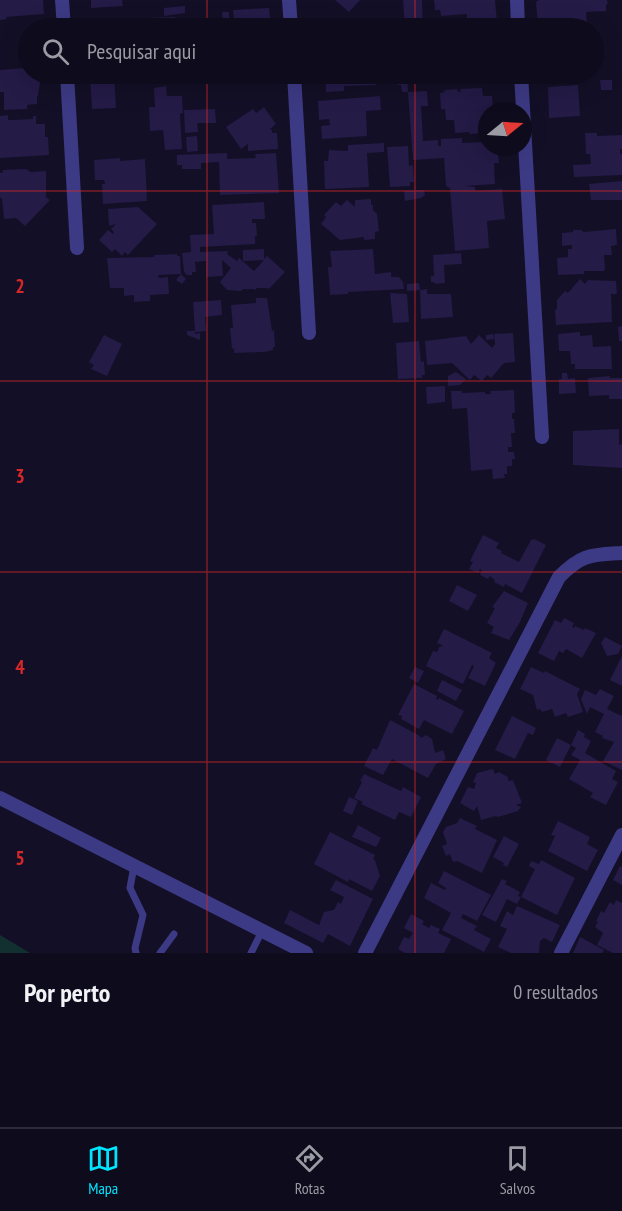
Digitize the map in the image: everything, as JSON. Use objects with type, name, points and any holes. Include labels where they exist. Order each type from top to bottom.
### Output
[{"type":"street","points":[[62,0],[63,18]]},
{"type":"street","points":[[289,0],[290,18]]},
{"type":"street","points":[[517,0],[518,18]]},
{"type":"street","points":[[68,84],[77,248]]},
{"type":"street","points":[[295,84],[309,333]]},
{"type":"street","points":[[522,84],[542,437]]},
{"type":"street","points":[[365,953],[559,578],[574,562],[593,555],[622,553]]},
{"type":"street","points":[[0,798],[306,953]]},
{"type":"street","points":[[561,953],[622,835]]},
{"type":"lane","points":[[134,866],[130,888],[143,915],[135,948],[136,953]]},
{"type":"lane","points":[[251,953],[262,931]]},
{"type":"lane","points":[[160,953],[174,934]]},
{"type":"green space","points":[[0,935],[30,953],[0,953]]},
{"type":"building","points":[[0,0],[43,0],[44,14],[6,17],[7,19],[0,20]]},
{"type":"building","points":[[91,0],[122,0],[123,6],[91,8]]},
{"type":"building","points":[[335,0],[360,0],[349,12]]},
{"type":"building","points":[[403,0],[422,0],[423,18],[404,18]]},
{"type":"building","points":[[434,0],[495,0],[497,18],[467,18],[467,14],[441,16],[440,10],[435,10]]},
{"type":"building","points":[[539,0],[607,0],[608,4],[606,4],[606,11],[586,12],[586,18],[537,18],[536,2]]},
{"type":"building","points":[[185,6],[185,13],[164,16],[164,8]]},
{"type":"building","points":[[269,8],[270,18],[234,18],[233,10]]},
{"type":"building","points":[[222,12],[229,12],[229,18],[223,18]]},
{"type":"building","points":[[18,69],[18,84],[40,84],[37,104],[27,105],[27,109],[4,110],[4,92],[0,92],[0,70]]},
{"type":"building","points":[[604,80],[612,80],[612,90],[601,90],[600,84],[604,84]]},
{"type":"building","points":[[90,84],[114,84],[116,108],[92,109]]},
{"type":"building","points":[[326,84],[376,84],[344,86],[344,91],[326,92]]},
{"type":"building","points":[[408,84],[408,92],[402,92],[401,85],[398,85]]},
{"type":"building","points":[[578,85],[580,116],[549,118],[548,87]]},
{"type":"building","points":[[166,86],[167,96],[182,96],[183,113],[180,114],[182,149],[165,150],[163,130],[150,131],[149,107],[155,107],[154,88]]},
{"type":"building","points":[[482,88],[483,96],[492,96],[493,102],[478,102],[478,133],[455,133],[454,120],[446,120],[445,109],[441,109],[440,93],[445,92],[444,90],[457,89],[461,92],[460,89]]},
{"type":"building","points":[[427,91],[428,106],[421,106],[423,141],[438,140],[438,146],[441,146],[441,139],[462,138],[462,143],[478,142],[478,156],[498,156],[499,163],[494,163],[495,184],[465,186],[475,187],[475,191],[502,189],[505,219],[487,221],[489,248],[455,251],[450,188],[446,186],[444,158],[413,160],[408,92]]},
{"type":"building","points":[[380,96],[381,110],[366,111],[367,136],[322,139],[321,126],[330,125],[329,119],[319,120],[318,101]]},
{"type":"building","points":[[264,107],[276,124],[270,129],[272,133],[277,133],[278,149],[248,151],[248,144],[241,149],[226,127],[253,109],[256,113]]},
{"type":"building","points":[[215,109],[216,123],[197,123],[198,132],[185,133],[184,110]]},
{"type":"building","points":[[8,115],[8,120],[33,119],[33,116],[36,116],[36,124],[45,124],[49,155],[0,158],[0,116]]},
{"type":"building","points":[[585,133],[597,133],[597,136],[622,135],[620,154],[622,154],[622,175],[574,177],[573,165],[591,164],[590,154],[586,154]]},
{"type":"building","points":[[197,136],[198,151],[187,152],[186,137]]},
{"type":"building","points":[[384,143],[384,152],[367,153],[369,187],[325,189],[324,161],[328,161],[329,150],[348,151],[348,145]]},
{"type":"building","points":[[408,146],[409,166],[413,165],[414,182],[410,182],[410,186],[390,187],[387,147]]},
{"type":"building","points":[[227,153],[227,159],[256,158],[255,154],[276,153],[279,193],[220,195],[219,162],[201,163],[201,169],[182,169],[182,165],[177,165],[177,155]]},
{"type":"building","points":[[120,158],[120,161],[145,159],[147,201],[103,204],[102,184],[105,184],[104,180],[95,180],[94,160]]},
{"type":"building","points":[[26,169],[31,172],[46,171],[46,197],[50,200],[25,226],[16,218],[4,219],[0,197],[0,173],[3,170]]},
{"type":"building","points":[[622,181],[622,200],[591,200],[589,184]]},
{"type":"building","points":[[424,190],[425,195],[421,198],[405,201],[404,191]]},
{"type":"building","points":[[371,199],[373,210],[377,214],[379,231],[375,232],[375,239],[364,240],[364,237],[340,240],[321,224],[326,217],[324,215],[336,202],[341,206],[347,200],[355,207],[355,200]]},
{"type":"building","points":[[264,202],[265,219],[252,219],[252,223],[256,223],[255,244],[200,247],[200,252],[228,251],[227,254],[237,261],[239,258],[254,271],[264,260],[243,261],[243,250],[264,249],[264,259],[267,256],[285,272],[269,289],[227,290],[220,282],[231,268],[222,260],[223,276],[206,277],[206,261],[195,262],[196,272],[192,272],[192,275],[184,272],[182,253],[191,252],[190,235],[214,234],[212,205]]},
{"type":"building","points":[[138,207],[157,224],[128,255],[125,252],[122,256],[115,249],[112,252],[99,240],[108,230],[113,234],[114,232],[111,229],[116,224],[109,226],[108,209]]},
{"type":"building","points":[[616,229],[617,245],[611,246],[612,255],[604,255],[604,271],[558,275],[557,258],[568,257],[568,249],[572,249],[572,245],[562,246],[562,233],[573,232],[573,230],[584,232]]},
{"type":"building","points":[[373,249],[375,274],[391,272],[391,277],[399,277],[403,282],[404,289],[330,295],[328,267],[332,267],[330,251]]},
{"type":"building","points":[[461,253],[462,264],[444,265],[445,283],[431,282],[431,276],[434,276],[433,255]]},
{"type":"building","points":[[177,254],[180,256],[181,274],[158,275],[159,278],[168,277],[169,294],[150,295],[150,301],[134,302],[134,295],[124,296],[124,288],[110,288],[107,258]]},
{"type":"building","points":[[181,274],[186,279],[182,284],[176,280]]},
{"type":"building","points":[[580,279],[585,284],[588,280],[616,281],[617,294],[611,294],[612,322],[556,325],[557,300],[565,291],[568,293]]},
{"type":"building","points":[[419,283],[420,290],[407,291],[407,284]]},
{"type":"building","points":[[427,289],[427,294],[451,294],[453,317],[421,319],[420,290]]},
{"type":"building","points":[[390,293],[407,294],[409,322],[393,323]]},
{"type":"building","points":[[256,298],[267,298],[275,347],[265,352],[234,353],[230,328],[233,328],[231,305],[256,303]]},
{"type":"building","points":[[221,300],[222,315],[205,317],[206,331],[195,332],[195,334],[200,333],[200,340],[187,335],[187,331],[195,331],[193,302]]},
{"type":"building","points":[[622,326],[622,341],[619,341],[618,327]]},
{"type":"building","points":[[580,332],[580,336],[592,335],[593,347],[611,346],[612,369],[575,369],[575,364],[571,364],[570,351],[559,351],[558,334]]},
{"type":"building","points":[[513,333],[515,362],[504,363],[491,378],[487,375],[482,381],[474,375],[470,380],[452,363],[427,365],[425,341],[466,336],[471,344],[479,335],[492,348],[495,344],[494,334]]},
{"type":"building","points":[[493,334],[494,339],[486,340],[486,335]]},
{"type":"building","points":[[104,335],[122,344],[107,376],[91,369],[94,365],[89,362]]},
{"type":"building","points":[[419,341],[425,375],[422,375],[422,378],[398,379],[396,343]]},
{"type":"building","points":[[456,372],[466,379],[460,385],[448,386],[448,376]]},
{"type":"building","points":[[562,373],[567,373],[568,379],[575,378],[576,393],[559,394],[559,379],[562,379]]},
{"type":"building","points":[[610,376],[610,378],[622,378],[622,399],[609,399],[609,395],[589,396],[588,378]]},
{"type":"building","points":[[445,386],[445,402],[427,404],[426,387]]},
{"type":"building","points":[[514,390],[515,413],[512,413],[512,419],[514,419],[515,433],[511,433],[512,447],[508,447],[508,452],[514,452],[515,459],[512,459],[512,466],[507,466],[505,478],[493,479],[492,469],[471,471],[467,408],[452,409],[451,391],[491,394],[490,391]]},
{"type":"building","points":[[619,429],[619,445],[622,444],[622,468],[573,465],[573,431]]},
{"type":"building","points":[[483,535],[499,543],[496,548],[502,551],[501,553],[519,562],[531,540],[534,539],[546,545],[522,593],[505,584],[504,587],[494,582],[495,580],[490,576],[488,579],[480,575],[482,570],[480,569],[478,573],[469,569],[473,562],[470,561]]},
{"type":"building","points":[[457,585],[477,595],[468,611],[449,601]]},
{"type":"building","points":[[504,591],[528,603],[509,640],[491,633],[494,627],[487,623],[495,608],[492,607]]},
{"type":"building","points":[[564,618],[574,623],[572,627],[574,628],[575,626],[584,630],[585,628],[596,633],[582,658],[566,649],[563,653],[559,651],[554,661],[538,653],[555,620],[561,623]]},
{"type":"building","points":[[444,629],[492,653],[489,658],[496,663],[485,686],[468,678],[474,666],[472,665],[463,684],[426,666],[433,651],[437,652],[440,646],[442,647],[437,643]]},
{"type":"building","points":[[605,637],[622,646],[618,654],[607,656],[601,643]]},
{"type":"building","points":[[622,656],[622,686],[610,680]]},
{"type":"building","points":[[415,667],[424,671],[418,683],[409,678]]},
{"type":"building","points":[[531,667],[544,673],[545,671],[580,689],[577,694],[583,712],[568,717],[566,713],[555,717],[552,709],[542,712],[540,709],[537,710],[533,695],[520,689]]},
{"type":"building","points":[[442,680],[462,690],[456,701],[437,691]]},
{"type":"building","points":[[414,684],[437,696],[436,699],[439,698],[464,711],[452,734],[424,720],[419,729],[401,719],[402,716],[398,715]]},
{"type":"building","points":[[600,689],[614,696],[607,709],[622,716],[622,770],[603,761],[614,742],[602,738],[603,736],[595,732],[604,714],[590,707],[587,714],[581,699],[585,690],[596,695]]},
{"type":"building","points":[[512,716],[536,728],[533,735],[528,733],[515,759],[495,750]]},
{"type":"building","points":[[390,720],[421,738],[426,735],[432,739],[435,753],[443,750],[446,759],[436,764],[428,778],[392,759],[383,775],[364,766],[373,748],[377,750]]},
{"type":"building","points":[[578,730],[591,741],[585,753],[616,771],[612,779],[618,782],[606,805],[590,797],[593,793],[569,779],[580,760],[571,755],[576,748],[571,745]]},
{"type":"building","points":[[557,738],[571,745],[560,767],[546,760]]},
{"type":"building","points":[[493,769],[495,774],[499,772],[508,777],[508,781],[513,780],[522,803],[516,805],[521,807],[518,811],[481,820],[477,806],[474,811],[460,803],[468,787],[474,789],[476,783],[473,782],[477,773]]},
{"type":"building","points":[[364,774],[401,791],[403,787],[421,797],[411,817],[399,812],[395,820],[361,804],[363,802],[354,798]]},
{"type":"building","points":[[349,797],[358,801],[352,815],[343,811]]},
{"type":"building","points":[[460,818],[477,826],[475,829],[497,840],[482,873],[457,861],[453,862],[450,854],[446,856],[442,846],[447,844],[443,832],[446,827],[457,823]]},
{"type":"building","points":[[558,821],[590,837],[587,844],[598,850],[587,871],[548,851],[555,836],[551,835]]},
{"type":"building","points":[[358,825],[381,838],[376,847],[352,837]]},
{"type":"building","points":[[330,832],[375,855],[373,859],[380,876],[372,891],[349,879],[348,882],[314,864]]},
{"type":"building","points":[[504,836],[519,844],[507,867],[493,857]]},
{"type":"building","points":[[541,860],[575,878],[557,915],[521,897],[535,869],[529,866],[531,861],[539,864]]},
{"type":"building","points":[[620,866],[622,867],[622,885],[613,880]]},
{"type":"building","points":[[444,871],[491,895],[477,921],[463,914],[461,918],[477,926],[474,930],[491,939],[484,952],[442,930],[451,913],[424,898],[431,883],[445,890],[446,888],[438,883]]},
{"type":"building","points":[[502,879],[507,881],[505,884],[520,892],[518,896],[521,897],[517,904],[507,899],[496,922],[482,915]]},
{"type":"building","points":[[336,880],[373,899],[350,946],[328,934],[323,943],[284,923],[290,910],[319,925],[324,912],[334,910],[338,902],[341,904],[344,897],[330,890]]},
{"type":"building","points":[[616,900],[622,903],[622,953],[613,953],[597,945],[603,933],[595,927],[598,922],[596,921],[601,911],[604,913],[610,902],[614,905]]},
{"type":"building","points":[[517,906],[560,925],[552,942],[544,938],[540,941],[539,953],[511,953],[498,947],[507,929],[500,926],[507,911],[513,915]]},
{"type":"building","points":[[411,914],[424,921],[422,924],[429,928],[431,925],[440,929],[438,933],[451,939],[444,953],[405,953],[398,949],[404,937],[409,939],[413,933],[404,928]]},
{"type":"building","points":[[580,937],[604,950],[602,953],[573,953]]}]
